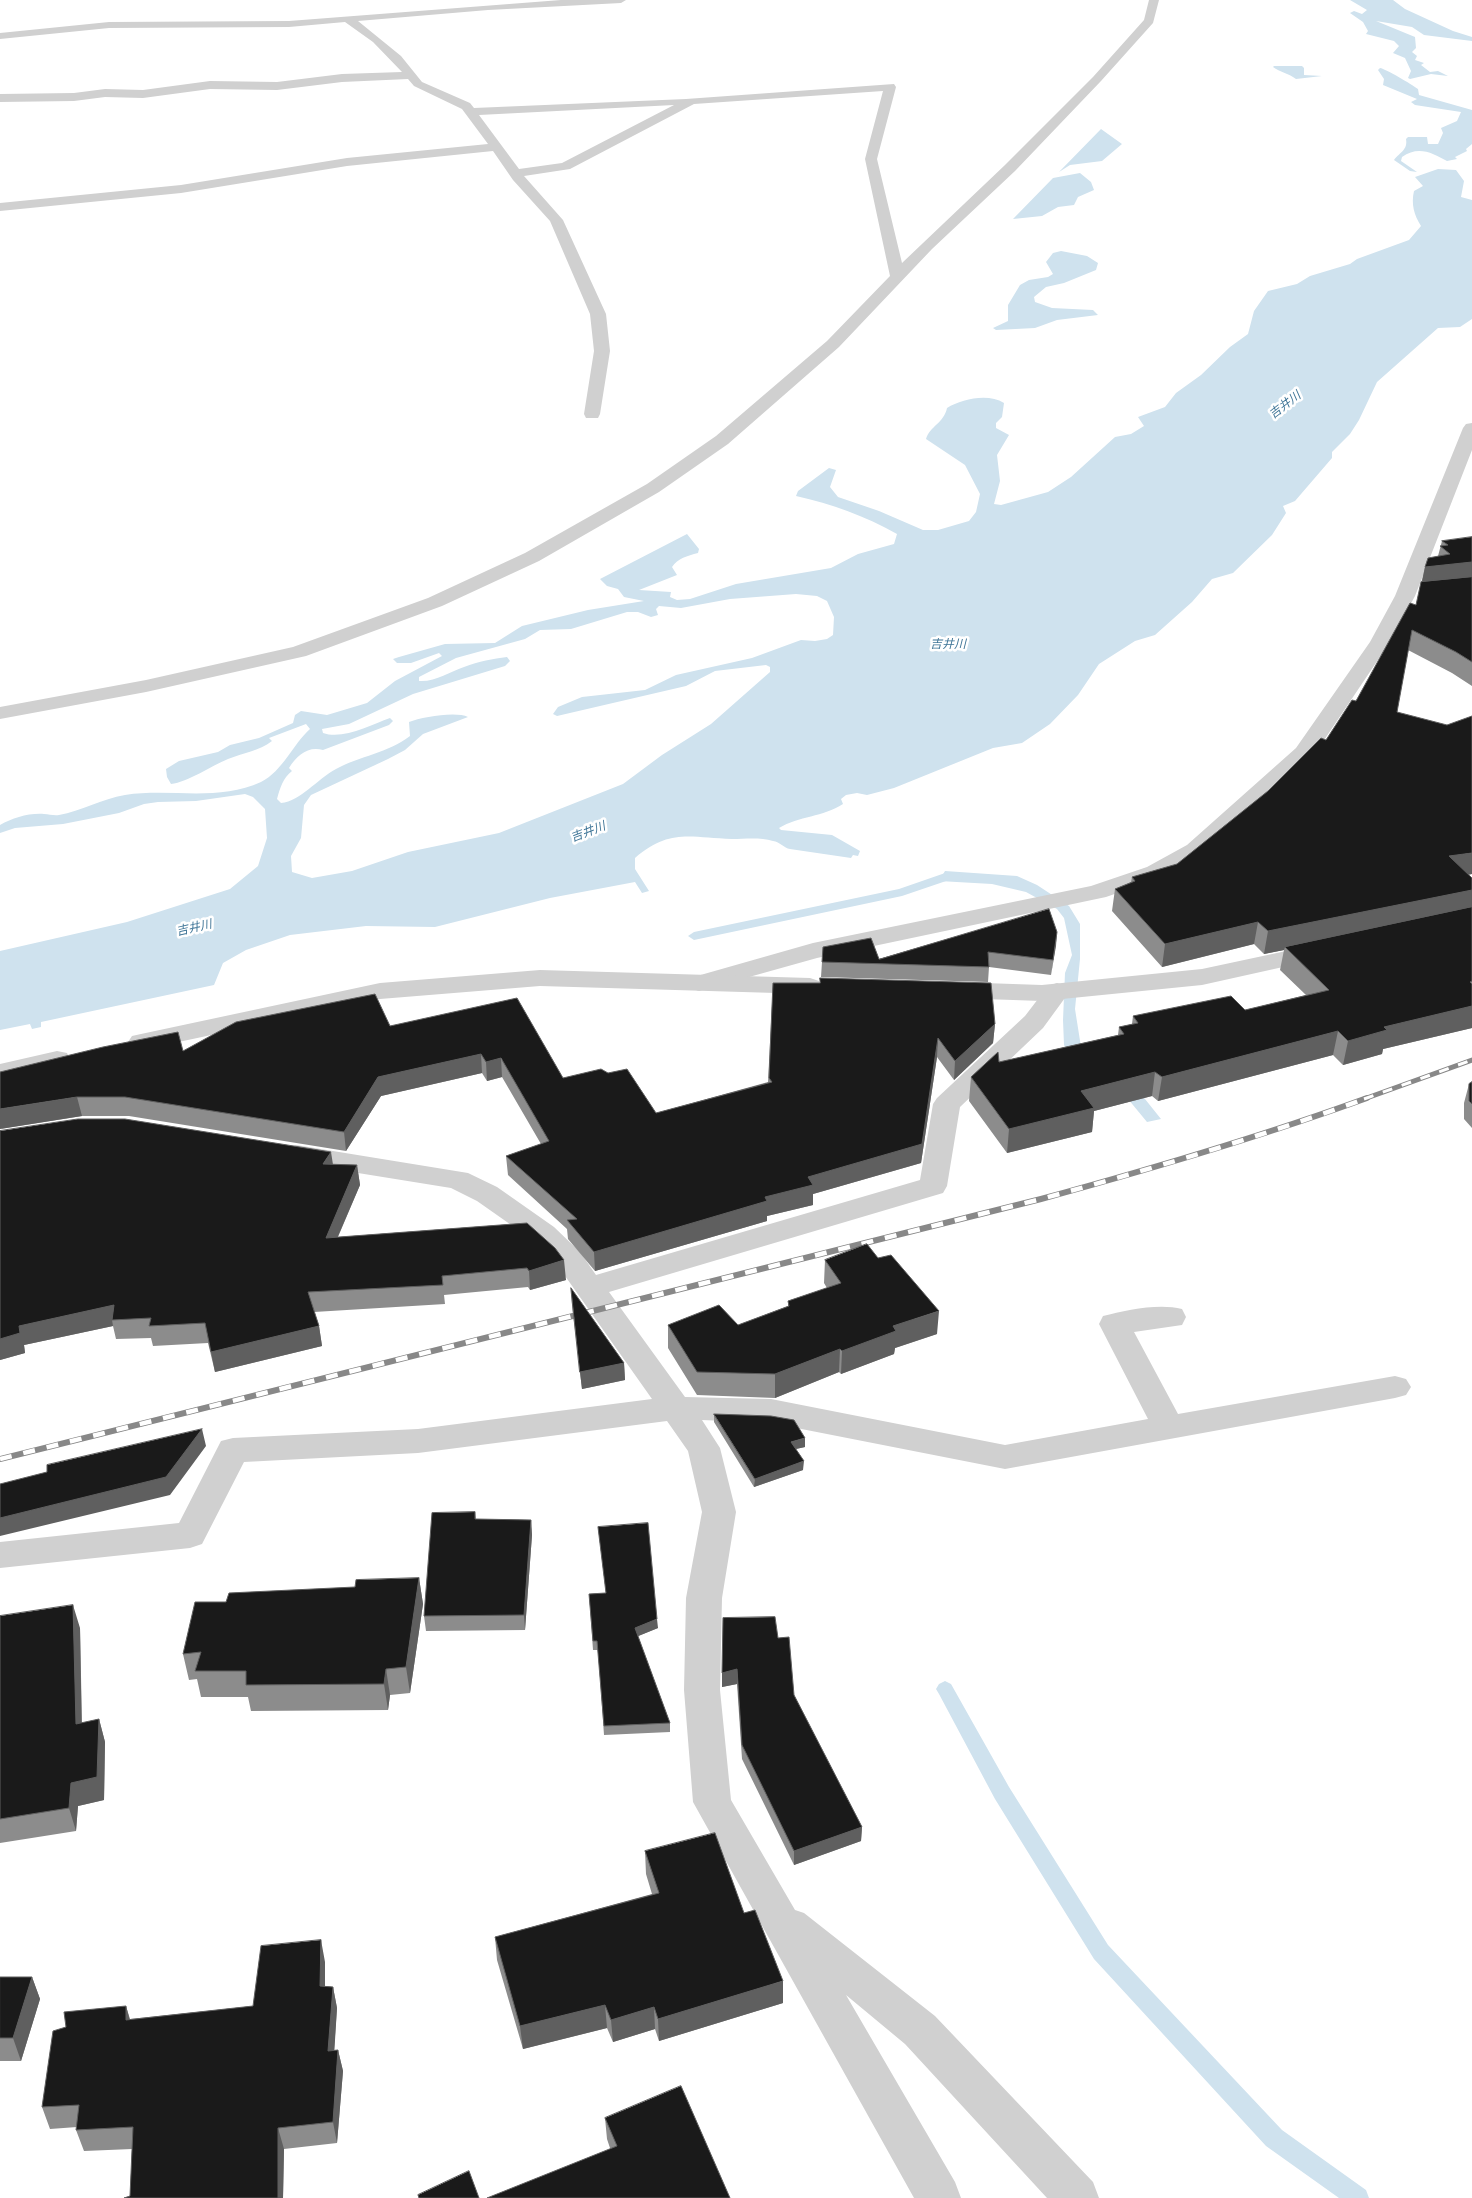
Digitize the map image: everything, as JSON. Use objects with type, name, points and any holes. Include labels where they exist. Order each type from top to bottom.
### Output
[{"type":"street","points":[[0,36],[110,25],[260,25],[488,7],[621,0]]},
{"type":"street","points":[[0,713],[146,686],[299,652],[436,602],[532,557],[653,488],[722,440],[833,344],[1056,113],[1097,79],[1149,21],[1154,0]]},
{"type":"street","points":[[347,19],[377,40],[418,84],[466,106],[516,173],[556,220],[598,314],[602,351],[592,414]]},
{"type":"street","points":[[0,98],[74,97],[105,93],[143,94],[210,85],[277,86],[342,78],[411,75]]},
{"type":"street","points":[[1065,93],[1097,79]]},
{"type":"street","points":[[471,112],[691,101],[890,86],[871,159],[898,276]]},
{"type":"street","points":[[516,173],[566,166],[691,101]]},
{"type":"street","points":[[0,207],[181,189],[347,162],[498,148]]},
{"type":"street","points":[[699,983],[814,952],[1097,892],[1155,872],[1195,850],[1304,753],[1380,642],[1415,595],[1472,428]]},
{"type":"street","points":[[934,990],[1042,992],[1202,976],[1346,946]]},
{"type":"street","points":[[117,1047],[380,991],[540,978],[836,987]]},
{"type":"street","points":[[590,1287],[933,1186],[947,1104],[1034,1022],[1058,991]]},
{"type":"street","points":[[0,1072],[78,1055]]},
{"type":"street","points":[[265,1149],[458,1180],[487,1194],[544,1234],[569,1259],[704,1448],[719,1512],[704,1598],[702,1690],[712,1802],[933,2196]]},
{"type":"street","points":[[1169,1428],[1114,1324],[1171,1317]]},
{"type":"street","points":[[0,1555],[190,1535],[233,1450],[418,1441],[676,1408],[771,1411],[1005,1457],[1395,1387]]},
{"type":"street","points":[[777,1916],[920,2030],[1076,2198]]},
{"type":"water","points":[[1350,0],[1393,0],[1405,9],[1453,31],[1472,37],[1472,41],[1424,35],[1412,27],[1376,21],[1415,37],[1416,48],[1412,52],[1417,56],[1415,60],[1424,63],[1421,65],[1430,72],[1438,71],[1448,76],[1431,74],[1410,79],[1408,78],[1411,71],[1405,58],[1393,53],[1399,46],[1394,41],[1366,34],[1368,31],[1363,22],[1350,13],[1354,11],[1362,14],[1367,10]]},
{"type":"water","points":[[1274,66],[1302,66],[1304,68],[1304,75],[1322,76],[1296,79],[1276,69]]},
{"type":"water","points":[[1380,68],[1418,89],[1419,95],[1472,110],[1472,144],[1466,149],[1467,151],[1455,157],[1457,159],[1447,161],[1431,153],[1420,151],[1408,153],[1402,157],[1401,161],[1417,172],[1410,171],[1394,160],[1405,148],[1408,137],[1427,137],[1428,144],[1438,144],[1443,133],[1441,128],[1457,121],[1461,112],[1415,105],[1411,102],[1417,99],[1383,85],[1384,79],[1378,70]]},
{"type":"water","points":[[1101,129],[1122,144],[1102,161],[1070,165],[1059,172]]},
{"type":"water","name":"吉井川","points":[[1438,169],[1456,170],[1464,181],[1461,197],[1472,200],[1472,319],[1460,327],[1438,328],[1377,382],[1359,420],[1350,434],[1332,452],[1332,458],[1295,501],[1283,506],[1286,513],[1272,535],[1233,573],[1212,579],[1192,602],[1155,635],[1135,641],[1099,664],[1078,695],[1050,724],[1022,743],[993,748],[894,788],[867,795],[857,793],[846,795],[841,799],[843,804],[835,808],[779,828],[781,830],[832,835],[860,851],[858,856],[853,855],[851,858],[790,849],[763,839],[681,837],[670,839],[659,842],[635,858],[635,869],[649,891],[642,893],[635,882],[550,898],[435,927],[366,926],[290,935],[246,950],[223,963],[214,985],[41,1022],[41,1027],[32,1029],[30,1024],[0,1030],[0,951],[127,922],[230,889],[258,866],[267,838],[265,809],[253,797],[245,794],[196,801],[144,804],[119,813],[63,824],[15,828],[0,833],[0,825],[26,815],[57,815],[67,813],[125,795],[142,793],[211,793],[245,788],[261,782],[276,771],[310,729],[306,724],[269,738],[272,741],[262,747],[228,759],[178,783],[171,784],[167,777],[166,769],[179,761],[218,752],[230,745],[259,738],[293,723],[295,715],[301,711],[327,715],[367,703],[395,681],[442,656],[439,653],[411,663],[397,663],[393,659],[445,644],[495,643],[522,626],[588,610],[644,601],[624,597],[618,589],[607,586],[600,579],[687,534],[699,549],[698,553],[683,558],[674,564],[672,567],[677,575],[639,590],[671,592],[670,597],[677,600],[690,599],[736,584],[831,568],[858,554],[894,544],[897,534],[873,522],[848,511],[796,496],[798,491],[829,468],[836,470],[830,487],[838,497],[879,511],[923,530],[938,530],[969,521],[976,512],[980,494],[965,465],[926,439],[943,417],[947,408],[960,402],[975,398],[990,398],[1004,403],[1002,417],[996,423],[996,428],[1009,435],[997,455],[1000,481],[994,504],[1001,505],[1048,492],[1071,477],[1115,437],[1131,434],[1144,426],[1138,417],[1165,407],[1176,393],[1201,375],[1230,347],[1248,334],[1254,311],[1268,291],[1297,284],[1310,276],[1350,264],[1357,259],[1409,240],[1421,226],[1415,214],[1413,200],[1414,191],[1423,186],[1415,177]],"holes":[[[796,594],[817,596],[827,601],[834,617],[833,635],[827,639],[815,641],[801,640],[752,658],[676,675],[645,690],[582,697],[558,707],[553,714],[557,716],[686,686],[715,671],[766,665],[770,667],[770,672],[711,724],[662,755],[623,784],[499,833],[408,852],[352,871],[312,878],[292,872],[291,856],[301,838],[304,805],[311,795],[405,750],[423,734],[468,717],[463,715],[447,715],[422,718],[409,722],[410,736],[401,742],[336,769],[302,794],[281,803],[277,799],[284,780],[292,771],[289,768],[303,753],[312,749],[323,750],[389,725],[393,721],[390,718],[357,731],[339,735],[323,733],[322,729],[349,724],[413,694],[505,666],[510,661],[507,657],[481,662],[431,680],[419,681],[419,677],[456,658],[525,639],[540,630],[571,629],[627,612],[638,612],[651,617],[658,615],[656,609],[659,606],[681,608],[730,599]]]},
{"type":"water","points":[[1080,173],[1091,182],[1094,190],[1078,197],[1074,205],[1058,207],[1042,216],[1013,219],[1053,178]]},
{"type":"water","points":[[1061,251],[1087,256],[1098,263],[1096,270],[1064,283],[1046,287],[1034,297],[1035,302],[1052,308],[1093,310],[1098,315],[1057,320],[1035,328],[996,330],[993,328],[1008,321],[1008,305],[1020,285],[1029,280],[1048,277],[1053,274],[1046,262],[1053,253]]},
{"type":"water","points":[[945,871],[1017,876],[1037,885],[1069,906],[1080,924],[1080,959],[1075,1009],[1081,1047],[1141,1094],[1161,1119],[1147,1122],[1128,1099],[1072,1058],[1064,1045],[1065,973],[1072,955],[1064,918],[1057,909],[1026,892],[992,884],[939,881]]},
{"type":"building","points":[[1472,537],[1472,562],[1425,567],[1428,558],[1450,554],[1440,546],[1448,545],[1442,541]]},
{"type":"building","points":[[1472,577],[1472,662],[1412,630],[1397,712],[1447,725],[1472,716],[1472,853],[1449,856],[1472,878],[1472,890],[1268,931],[1258,922],[1165,944],[1115,889],[1135,881],[1132,877],[1177,864],[1268,791],[1321,738],[1326,740],[1352,700],[1356,701],[1410,603],[1416,605],[1421,582]]},
{"type":"building","points":[[1472,907],[1472,981],[1470,982],[1472,984],[1472,1006],[1384,1027],[1387,1030],[1348,1041],[1338,1031],[1162,1077],[1155,1072],[1081,1091],[1094,1108],[1009,1129],[971,1077],[998,1052],[999,1062],[1124,1034],[1119,1027],[1138,1023],[1133,1016],[1231,996],[1245,1010],[1329,990],[1285,947]]},
{"type":"building","points":[[1049,909],[1057,932],[1053,960],[988,952],[989,967],[822,962],[823,947],[871,938],[879,959]]},
{"type":"building","points":[[820,978],[991,983],[995,1024],[955,1061],[938,1038],[922,1144],[808,1177],[813,1185],[765,1197],[767,1201],[594,1252],[567,1220],[577,1219],[506,1156],[549,1141],[501,1058],[486,1062],[481,1054],[378,1077],[344,1132],[125,1097],[77,1097],[0,1109],[0,1072],[103,1047],[178,1032],[183,1051],[236,1022],[375,994],[390,1026],[517,998],[563,1078],[601,1069],[608,1073],[627,1069],[656,1113],[772,1082],[769,1078],[773,983],[820,983]]},
{"type":"building","points":[[1472,1082],[1472,1104],[1469,1101],[1469,1084]]},
{"type":"building","points":[[78,1119],[125,1119],[331,1152],[323,1164],[357,1165],[326,1238],[527,1223],[555,1248],[564,1260],[529,1271],[527,1268],[442,1276],[443,1285],[308,1292],[319,1326],[211,1352],[205,1323],[149,1326],[151,1318],[112,1320],[114,1305],[19,1326],[20,1333],[0,1339],[0,1131]]},
{"type":"building","points":[[867,1244],[878,1258],[891,1255],[939,1311],[893,1326],[896,1331],[842,1351],[840,1349],[775,1374],[697,1372],[668,1325],[719,1305],[738,1325],[789,1306],[788,1301],[841,1283],[825,1260]]},
{"type":"building","points":[[571,1288],[624,1363],[580,1372]]},
{"type":"building","points":[[714,1414],[771,1416],[794,1420],[805,1438],[791,1442],[804,1461],[755,1479]]},
{"type":"building","points":[[202,1429],[166,1477],[0,1518],[0,1484],[47,1472],[47,1465]]},
{"type":"building","points":[[475,1512],[475,1519],[531,1520],[524,1615],[424,1616],[432,1513]]},
{"type":"building","points":[[648,1523],[657,1619],[635,1628],[670,1723],[604,1726],[597,1641],[593,1641],[589,1594],[606,1593],[598,1527]]},
{"type":"building","points":[[419,1578],[406,1667],[386,1669],[384,1684],[246,1685],[246,1671],[195,1671],[201,1652],[183,1654],[195,1602],[226,1602],[229,1593],[355,1587],[356,1580]]},
{"type":"building","points":[[73,1605],[76,1724],[99,1719],[97,1777],[71,1783],[69,1808],[0,1819],[0,1616]]},
{"type":"building","points":[[775,1617],[778,1638],[789,1637],[794,1695],[862,1827],[794,1851],[742,1745],[737,1669],[722,1673],[723,1618]]},
{"type":"building","points":[[715,1833],[744,1913],[755,1910],[783,1981],[658,2019],[654,2007],[611,2020],[605,2005],[520,2026],[495,1937],[659,1893],[645,1851]]},
{"type":"building","points":[[321,1940],[320,1986],[333,1987],[328,2051],[338,2050],[333,2122],[278,2128],[278,2198],[124,2198],[130,2196],[133,2127],[76,2130],[79,2105],[42,2107],[53,2031],[66,2027],[64,2012],[126,2006],[126,2020],[253,2006],[261,1946]]},
{"type":"building","points":[[0,1977],[32,1977],[13,2038],[0,2038]]},
{"type":"building","points":[[681,2086],[730,2198],[487,2198],[617,2146],[605,2118]]},
{"type":"building","points":[[469,2171],[479,2198],[419,2198],[418,2195]]},
{"type":"waterway","points":[[694,936],[902,892],[948,876],[957,877]]},
{"type":"waterway","points":[[945,1689],[1002,1793],[1101,1952],[1274,2138],[1358,2198]]},
{"type":"railway","points":[[1364,1099],[1472,1060]]},
{"type":"railway","points":[[0,1459],[1041,1199],[1205,1152],[1367,1098]]}]
